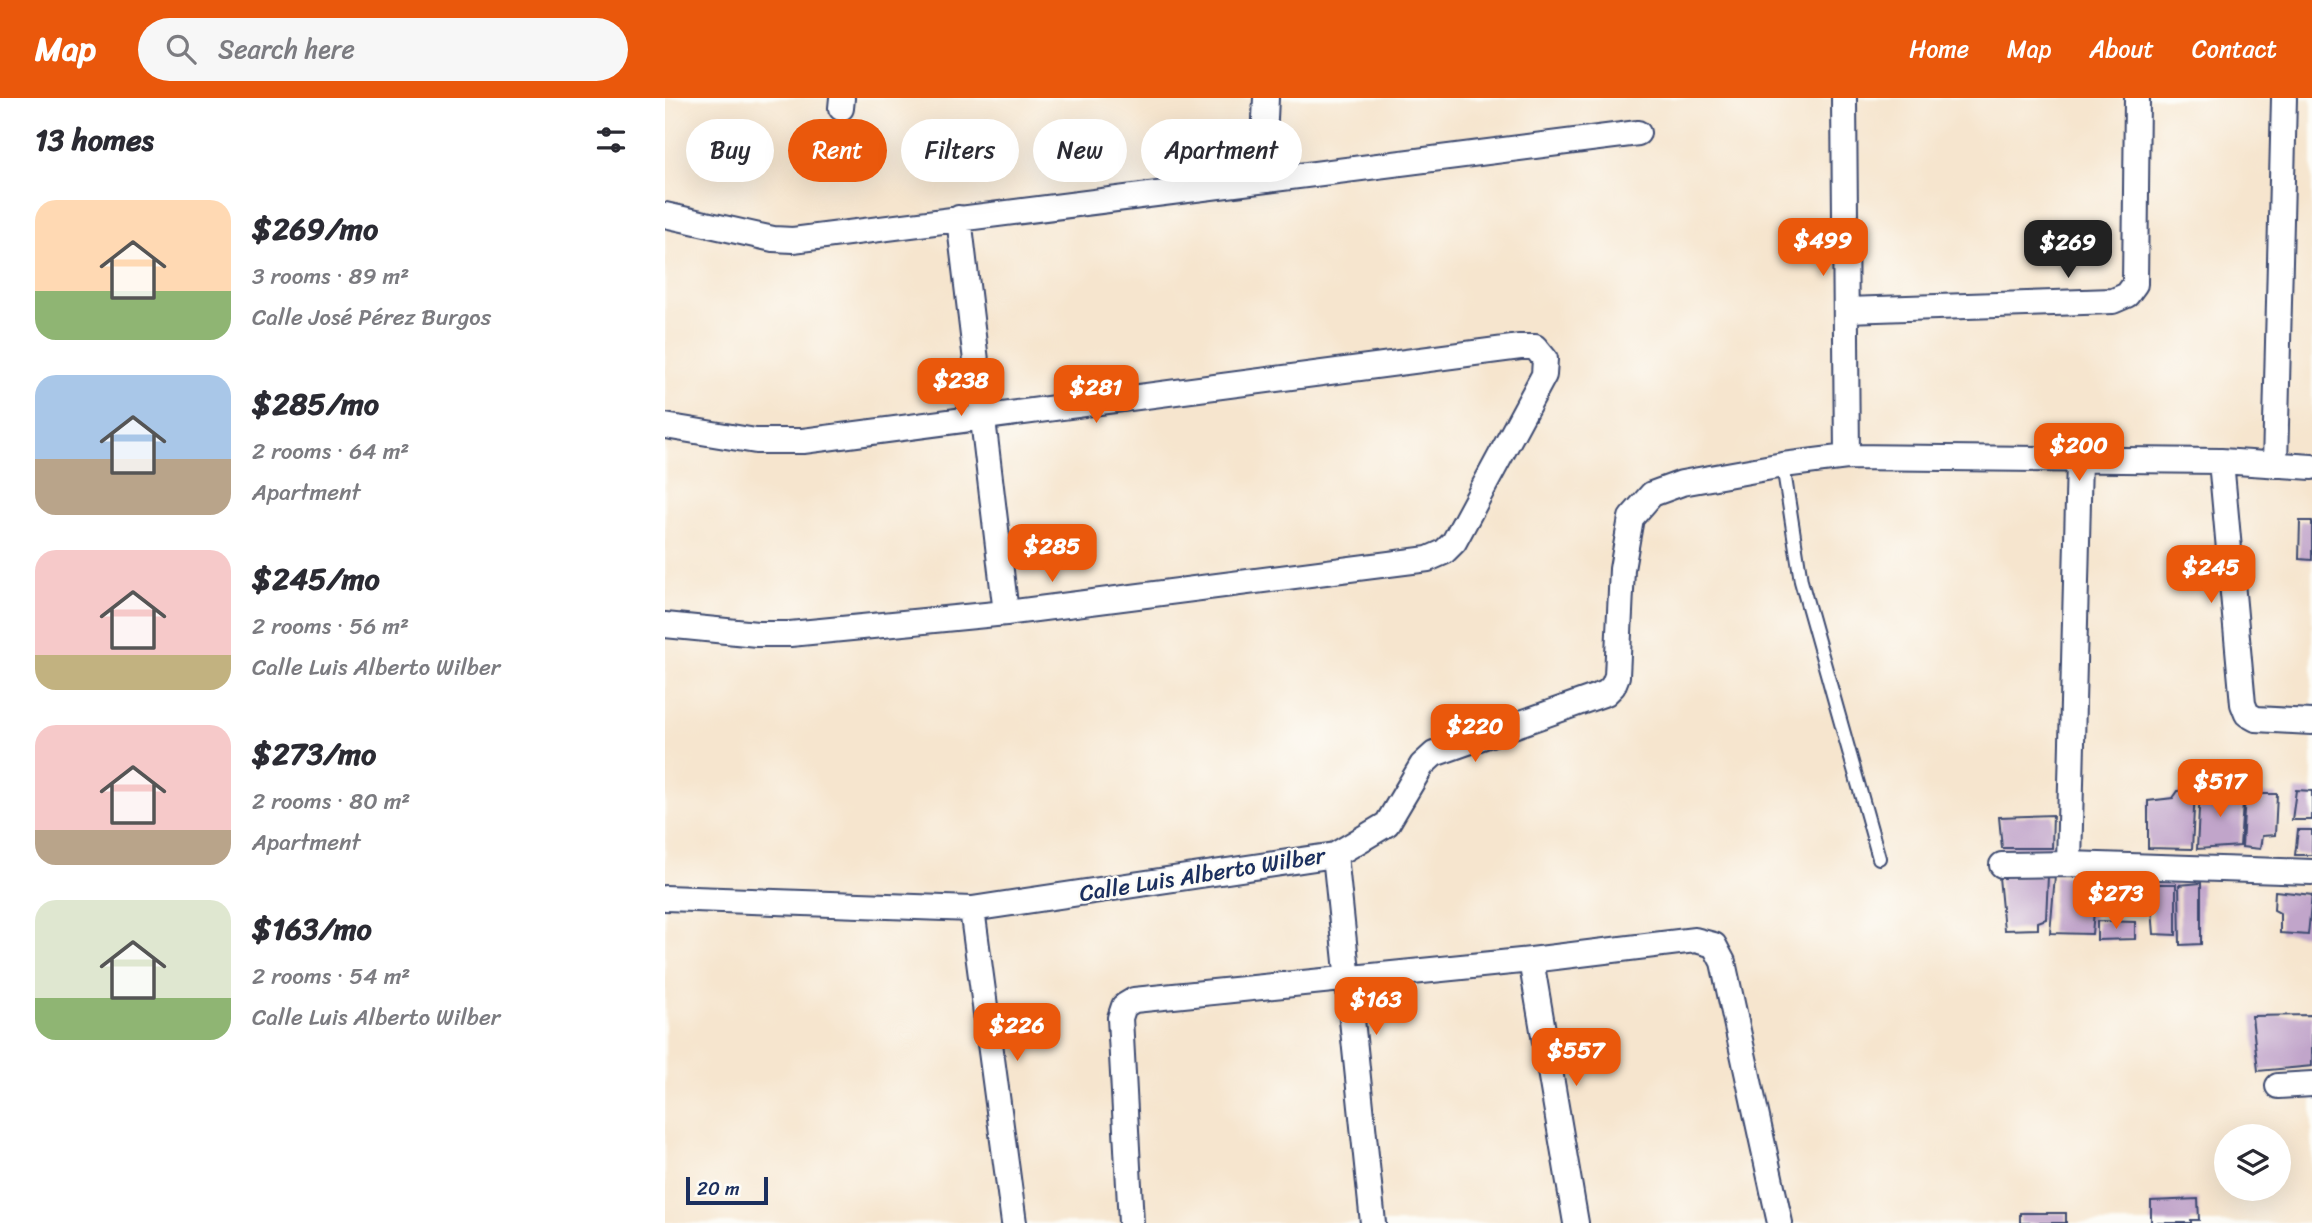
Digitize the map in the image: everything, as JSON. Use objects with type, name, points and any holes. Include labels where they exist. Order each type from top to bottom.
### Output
[{"type":"street","points":[[1265,119],[1266,98]]},
{"type":"street","points":[[1844,98],[1847,457]]},
{"type":"street","points":[[1847,310],[2113,301],[2127,295],[2135,284],[2137,98]]},
{"type":"street","points":[[2274,465],[2284,98]]},
{"type":"street","points":[[1302,175],[1638,133]]},
{"type":"street","points":[[665,215],[773,239],[793,240],[1246,182]]},
{"type":"street","points":[[959,218],[1006,613]]},
{"type":"street","points":[[665,426],[776,442],[803,441],[1520,347],[1535,347],[1545,359],[1544,375],[1454,542],[1444,552],[1428,559],[1006,613],[790,634],[757,634],[665,625]]},
{"type":"street","name":"Calle Luis Alberto Wilber","points":[[665,898],[972,909],[1335,855],[1387,824],[1422,765],[1434,754],[1606,693],[1613,686],[1617,676],[1622,569],[1631,518],[1652,494],[1682,484],[1783,465],[1847,457],[2221,461],[2312,467]]},
{"type":"street","points":[[2069,864],[2079,460]]},
{"type":"street","points":[[2221,461],[2243,704],[2247,714],[2256,719],[2312,722]]},
{"type":"street","points":[[1335,855],[1373,1223]]},
{"type":"street","points":[[2002,865],[2069,864],[2312,872]]},
{"type":"street","points":[[972,909],[1014,1223]]},
{"type":"street","points":[[1131,1223],[1121,1018],[1124,1006],[1134,1000],[1531,960],[1695,940],[1714,945],[1723,962],[1780,1223]]},
{"type":"street","points":[[1531,960],[1576,1223]]},
{"type":"street","points":[[2278,1086],[2312,1083]]},
{"type":"lane","points":[[1783,465],[1801,581],[1879,858]]},
{"type":"building","points":[[2300,521],[2312,521],[2312,560],[2299,559]]},
{"type":"building","points":[[2195,789],[2192,849],[2148,848],[2148,801],[2173,798],[2178,791]]},
{"type":"building","points":[[2244,789],[2240,846],[2197,849],[2200,791]]},
{"type":"building","points":[[2296,790],[2312,791],[2312,820],[2292,820]]},
{"type":"building","points":[[2245,794],[2277,794],[2275,835],[2262,836],[2260,849],[2242,847]]},
{"type":"building","points":[[2053,815],[2052,848],[2002,848],[1999,817]]},
{"type":"building","points":[[2298,830],[2312,830],[2312,855],[2295,855]]},
{"type":"building","points":[[2048,876],[2046,919],[2038,922],[2038,929],[2004,930],[1999,877]]},
{"type":"building","points":[[2055,876],[2097,876],[2092,934],[2050,933]]},
{"type":"building","points":[[2201,883],[2201,944],[2180,945],[2179,885]]},
{"type":"building","points":[[2150,884],[2176,884],[2176,935],[2154,934]]},
{"type":"building","points":[[2275,891],[2312,895],[2308,935],[2280,933],[2280,913],[2274,910]]},
{"type":"building","points":[[2097,921],[2135,922],[2135,939],[2097,940]]},
{"type":"building","points":[[2312,1015],[2312,1066],[2258,1071],[2252,1016]]},
{"type":"building","points":[[2198,1199],[2199,1220],[2191,1220],[2191,1223],[2151,1223],[2151,1201]]},
{"type":"building","points":[[2020,1213],[2066,1213],[2066,1223],[2020,1223]]}]
